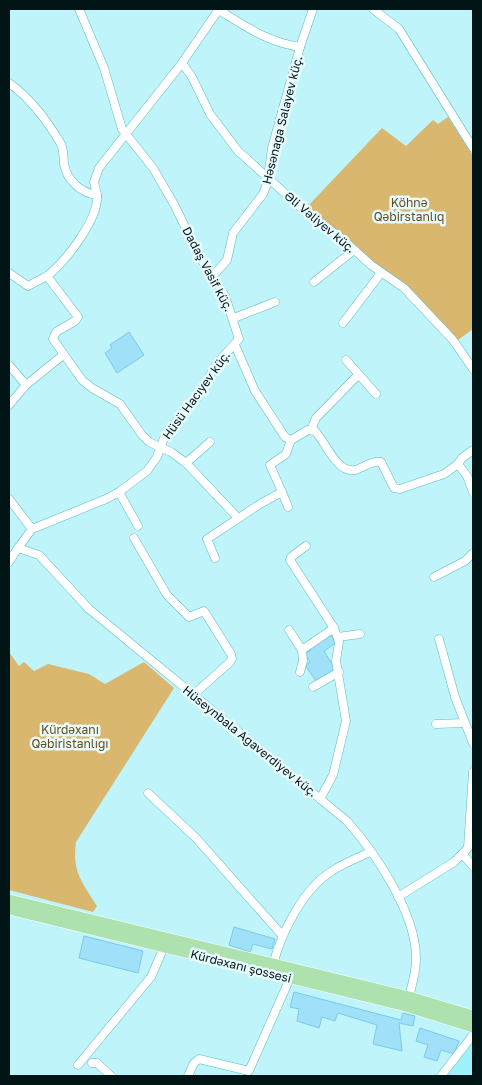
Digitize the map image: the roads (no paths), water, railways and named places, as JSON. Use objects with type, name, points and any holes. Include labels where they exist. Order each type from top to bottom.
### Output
[{"type":"main road","name":"Kürdəxanı şossesi","points":[[9,900],[273,965],[407,1002],[473,1027]]},
{"type":"main road","name":"Kürdəxanı şossesi","points":[[9,909],[290,978],[473,1016]]},
{"type":"street","name":"Dadaş Vasif küç.","points":[[79,9],[104,68],[117,112],[126,133],[138,146],[161,180],[198,254],[230,304],[239,339],[235,345],[255,391],[281,433],[291,440]]},
{"type":"street","points":[[9,273],[28,286],[47,276],[64,258],[96,211],[97,195],[94,182],[98,168],[182,63],[218,9],[260,36],[274,42],[300,47]]},
{"type":"street","name":"Həsənağa Salayev küç.","points":[[212,277],[227,260],[233,233],[263,194],[268,177],[272,148],[300,47],[313,9]]},
{"type":"street","points":[[373,9],[399,29],[473,148]]},
{"type":"street","name":"Əli Vəliyev küç.","points":[[182,63],[192,77],[216,124],[238,151],[309,216],[340,237],[381,273],[415,298],[453,340],[473,369]]},
{"type":"street","points":[[9,82],[35,109],[62,145],[66,170],[77,187],[84,193],[97,195]]},
{"type":"street","points":[[314,282],[354,250]]},
{"type":"street","points":[[343,323],[381,273]]},
{"type":"street","points":[[47,276],[78,316],[75,321],[53,335],[53,339],[63,355],[87,384],[120,404],[142,434],[160,448],[171,452],[186,463],[238,518]]},
{"type":"street","points":[[234,318],[275,302]]},
{"type":"street","name":"Hüsü Hacıyev küç.","points":[[32,529],[120,492],[147,471],[157,457],[173,424],[203,389],[221,358],[235,345]]},
{"type":"street","points":[[9,405],[26,385],[63,355]]},
{"type":"street","points":[[346,360],[376,394]]},
{"type":"street","points":[[9,365],[26,385]]},
{"type":"street","points":[[288,507],[270,465],[286,454],[291,440],[311,430],[316,418],[358,375]]},
{"type":"street","points":[[311,430],[318,434],[338,463],[348,470],[354,470],[376,461],[381,462],[394,488],[400,488],[444,474],[473,450]]},
{"type":"street","points":[[186,463],[210,442]]},
{"type":"street","points":[[458,464],[467,476],[473,492]]},
{"type":"street","points":[[120,492],[138,526]]},
{"type":"street","points":[[215,558],[207,539],[282,492]]},
{"type":"street","points":[[9,498],[32,529],[9,562]]},
{"type":"street","points":[[134,538],[168,594],[189,617],[204,611],[231,654],[232,659],[229,663],[193,695]]},
{"type":"street","points":[[306,546],[291,557],[290,560],[338,637],[336,661],[346,709],[345,727],[333,775],[320,799]]},
{"type":"street","name":"Hüseynbala Ağaverdiyev küç.","points":[[18,548],[39,555],[89,608],[347,821],[370,852],[398,897],[409,923],[416,949],[416,968],[407,1002]]},
{"type":"street","points":[[434,577],[465,562],[473,553]]},
{"type":"street","points":[[302,650],[334,628]]},
{"type":"street","points":[[289,630],[302,650],[303,661],[300,672]]},
{"type":"street","points":[[338,637],[360,634]]},
{"type":"street","points":[[438,639],[464,724],[473,744]]},
{"type":"street","points":[[313,687],[339,672]]},
{"type":"street","points":[[436,724],[464,724]]},
{"type":"street","points":[[398,897],[462,855],[468,848],[473,772]]},
{"type":"street","points":[[148,794],[196,838],[282,935]]},
{"type":"street","points":[[273,965],[282,935],[313,886],[332,871],[370,852]]},
{"type":"street","points":[[462,855],[473,866]]},
{"type":"street","points":[[78,1065],[151,977],[164,947]]},
{"type":"street","points":[[188,1076],[194,1063],[199,1059],[251,1074],[290,978]]},
{"type":"street","points":[[441,1076],[473,1034]]},
{"type":"street","points":[[92,1063],[96,1063],[111,1076]]},
{"type":"park label","name":"Köhnə Qəbirstanlıq","points":[[409,209]]},
{"type":"park label","name":"Kürdəxanı Qəbiristanlığı","points":[[70,736]]}]
